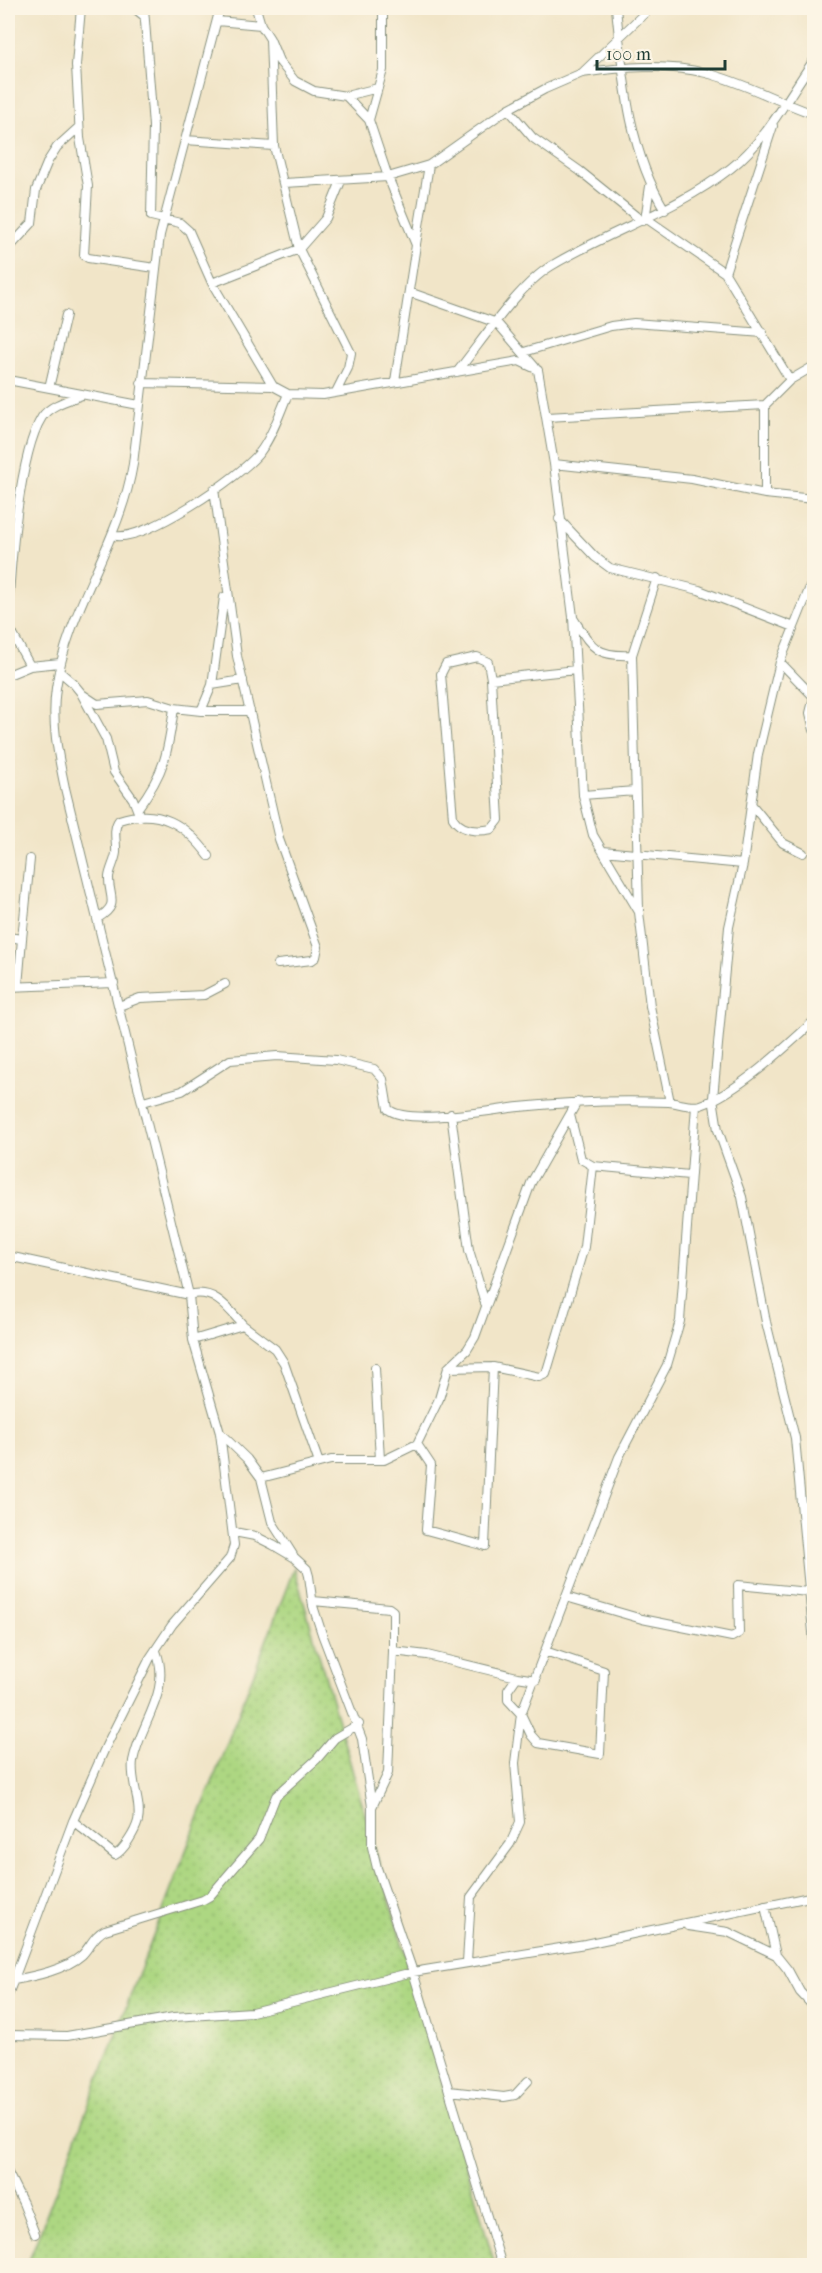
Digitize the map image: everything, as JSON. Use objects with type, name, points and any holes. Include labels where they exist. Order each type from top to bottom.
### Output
[{"type":"street","points":[[81,8],[76,65],[79,127],[88,186],[84,255],[87,258],[154,268]]},
{"type":"street","points":[[134,8],[144,12],[153,119],[151,217],[180,223],[189,231],[212,283],[273,386]]},
{"type":"street","points":[[8,1995],[74,1821],[106,1746],[150,1658],[172,1624],[230,1558],[234,1533],[220,1433],[193,1340],[189,1295],[57,749],[54,706],[59,667],[76,615],[112,535],[129,483],[154,268],[163,220],[220,8]]},
{"type":"street","points":[[256,8],[261,25],[279,61],[295,81],[314,91],[346,96],[378,88]]},
{"type":"street","points":[[369,120],[385,54],[383,8]]},
{"type":"street","points":[[616,8],[629,109],[650,186],[664,210],[661,226]]},
{"type":"street","points":[[582,73],[650,8]]},
{"type":"street","points":[[217,21],[261,25]]},
{"type":"street","points":[[270,39],[274,146],[300,249],[351,353],[348,368],[336,392]]},
{"type":"street","points":[[725,273],[774,121],[783,103],[814,60]]},
{"type":"street","points":[[284,183],[388,177],[429,165],[508,109],[544,89],[582,73],[660,66],[708,74],[814,114]]},
{"type":"street","points":[[346,96],[369,120],[388,177],[416,245]]},
{"type":"street","points":[[508,109],[533,138],[645,220],[661,226],[725,273],[790,380]]},
{"type":"street","points":[[457,372],[535,279],[550,267],[664,210],[732,167],[774,121]]},
{"type":"street","points":[[8,249],[32,223],[36,189],[48,161],[57,147],[79,127]]},
{"type":"street","points":[[185,140],[274,146]]},
{"type":"street","points":[[394,381],[429,165]]},
{"type":"street","points":[[212,283],[300,249],[326,218],[341,181]]},
{"type":"street","points":[[645,220],[650,186]]},
{"type":"street","points":[[409,292],[497,323],[538,370],[554,464],[559,519],[573,617],[584,795],[588,821],[639,912]]},
{"type":"street","points":[[49,388],[66,315]]},
{"type":"street","points":[[524,352],[611,326],[634,323],[662,323],[763,333]]},
{"type":"street","points":[[141,383],[273,386],[288,393],[313,395],[511,361],[525,363],[538,370]]},
{"type":"street","points":[[547,417],[765,405],[790,380],[814,366]]},
{"type":"street","points":[[8,380],[139,405]]},
{"type":"street","points":[[112,535],[126,537],[160,524],[181,513],[214,489],[262,450],[288,393]]},
{"type":"street","points":[[30,666],[11,631],[8,617],[21,495],[31,444],[38,426],[48,411],[82,395]]},
{"type":"street","points":[[765,405],[765,494]]},
{"type":"street","points":[[554,464],[692,479],[765,494],[814,499]]},
{"type":"street","points":[[214,489],[226,587],[243,680],[279,839],[318,947],[316,957],[312,960],[278,964]]},
{"type":"street","points":[[559,519],[610,568],[699,590],[794,627]]},
{"type":"street","points":[[814,577],[780,662],[760,744],[743,864],[729,927],[713,1098],[718,1130],[742,1197],[766,1322],[795,1438],[801,1480],[808,1592],[814,1643]]},
{"type":"street","points":[[657,578],[632,655],[635,791],[639,912],[650,1006],[670,1102]]},
{"type":"street","points":[[201,711],[212,685],[226,587]]},
{"type":"street","points":[[573,617],[596,651],[605,655],[632,655]]},
{"type":"street","points":[[477,657],[488,662],[491,679],[499,819],[492,829],[467,829],[457,825],[453,818],[441,674],[446,664],[477,657]]},
{"type":"street","points":[[780,662],[814,697],[810,713],[814,730]]},
{"type":"street","points":[[8,675],[30,666],[59,667],[82,694],[106,739],[114,772],[139,813]]},
{"type":"street","points":[[491,679],[576,670]]},
{"type":"street","points":[[212,685],[243,680]]},
{"type":"street","points":[[82,694],[97,704],[148,700],[174,708],[201,711],[250,711]]},
{"type":"street","points":[[139,813],[160,775],[168,747],[174,708]]},
{"type":"street","points":[[584,795],[635,791]]},
{"type":"street","points":[[752,806],[783,843],[803,853]]},
{"type":"street","points":[[98,918],[107,912],[112,903],[109,875],[116,851],[117,824],[124,819],[139,813],[173,821],[194,836],[209,856]]},
{"type":"street","points":[[603,851],[743,864]]},
{"type":"street","points":[[18,986],[30,859]]},
{"type":"street","points":[[8,937],[22,939]]},
{"type":"street","points":[[8,987],[114,983]]},
{"type":"street","points":[[119,1006],[140,998],[204,995],[225,984]]},
{"type":"street","points":[[143,1102],[182,1091],[230,1060],[277,1056],[358,1064],[381,1074],[387,1104],[392,1112],[415,1116],[577,1101],[670,1102],[696,1106],[713,1098],[781,1053],[814,1021]]},
{"type":"street","points":[[261,1478],[332,1460],[380,1460],[417,1444],[439,1399],[448,1368],[471,1344],[531,1183],[577,1101]]},
{"type":"street","points":[[467,1962],[471,1897],[510,1844],[520,1822],[515,1763],[521,1714],[536,1680],[622,1450],[675,1343],[680,1322],[689,1208],[689,1175],[696,1106]]},
{"type":"street","points":[[451,1114],[469,1250],[485,1303]]},
{"type":"street","points":[[570,1115],[581,1159],[593,1166],[689,1175]]},
{"type":"street","points":[[448,1368],[493,1367],[539,1377],[546,1374],[584,1247],[593,1166]]},
{"type":"street","points":[[8,1256],[189,1295],[200,1292],[212,1296],[282,1358],[319,1463]]},
{"type":"street","points":[[193,1340],[243,1325]]},
{"type":"street","points":[[417,1444],[431,1465],[426,1530],[485,1545],[493,1367]]},
{"type":"street","points":[[375,1368],[380,1460]]},
{"type":"street","points":[[220,1433],[247,1459],[261,1478],[272,1522],[295,1558]]},
{"type":"street","points":[[234,1533],[255,1536],[295,1558],[307,1569],[313,1601],[330,1657],[359,1724],[372,1807],[373,1852],[413,1972],[502,2265]]},
{"type":"street","points":[[566,1597],[631,1617],[732,1637],[739,1633],[738,1585],[808,1592]]},
{"type":"street","points":[[313,1601],[389,1608],[393,1611],[388,1773],[372,1807]]},
{"type":"street","points":[[74,1821],[115,1855],[122,1849],[137,1823],[133,1764],[153,1712],[160,1686],[162,1665],[156,1651]]},
{"type":"street","points":[[393,1651],[427,1655],[536,1680]]},
{"type":"street","points":[[517,1677],[508,1696],[521,1714],[531,1736],[538,1743],[600,1754],[604,1671],[545,1651]]},
{"type":"street","points":[[14,1980],[48,1971],[79,1957],[100,1932],[210,1896],[259,1839],[276,1796],[317,1759],[335,1738],[359,1724]]},
{"type":"street","points":[[8,2035],[68,2036],[174,2017],[252,2012],[413,1972],[585,1944],[814,1896]]},
{"type":"street","points":[[765,1906],[776,1955]]},
{"type":"street","points":[[673,1926],[709,1927],[728,1932],[776,1955],[788,1970],[800,1992],[814,2007]]},
{"type":"street","points":[[449,2091],[504,2097],[515,2095],[528,2081]]},
{"type":"street","points":[[8,2173],[24,2203],[35,2234]]},
{"type":"green space","points":[[294,1568],[495,2265],[27,2266],[288,1584]]}]
